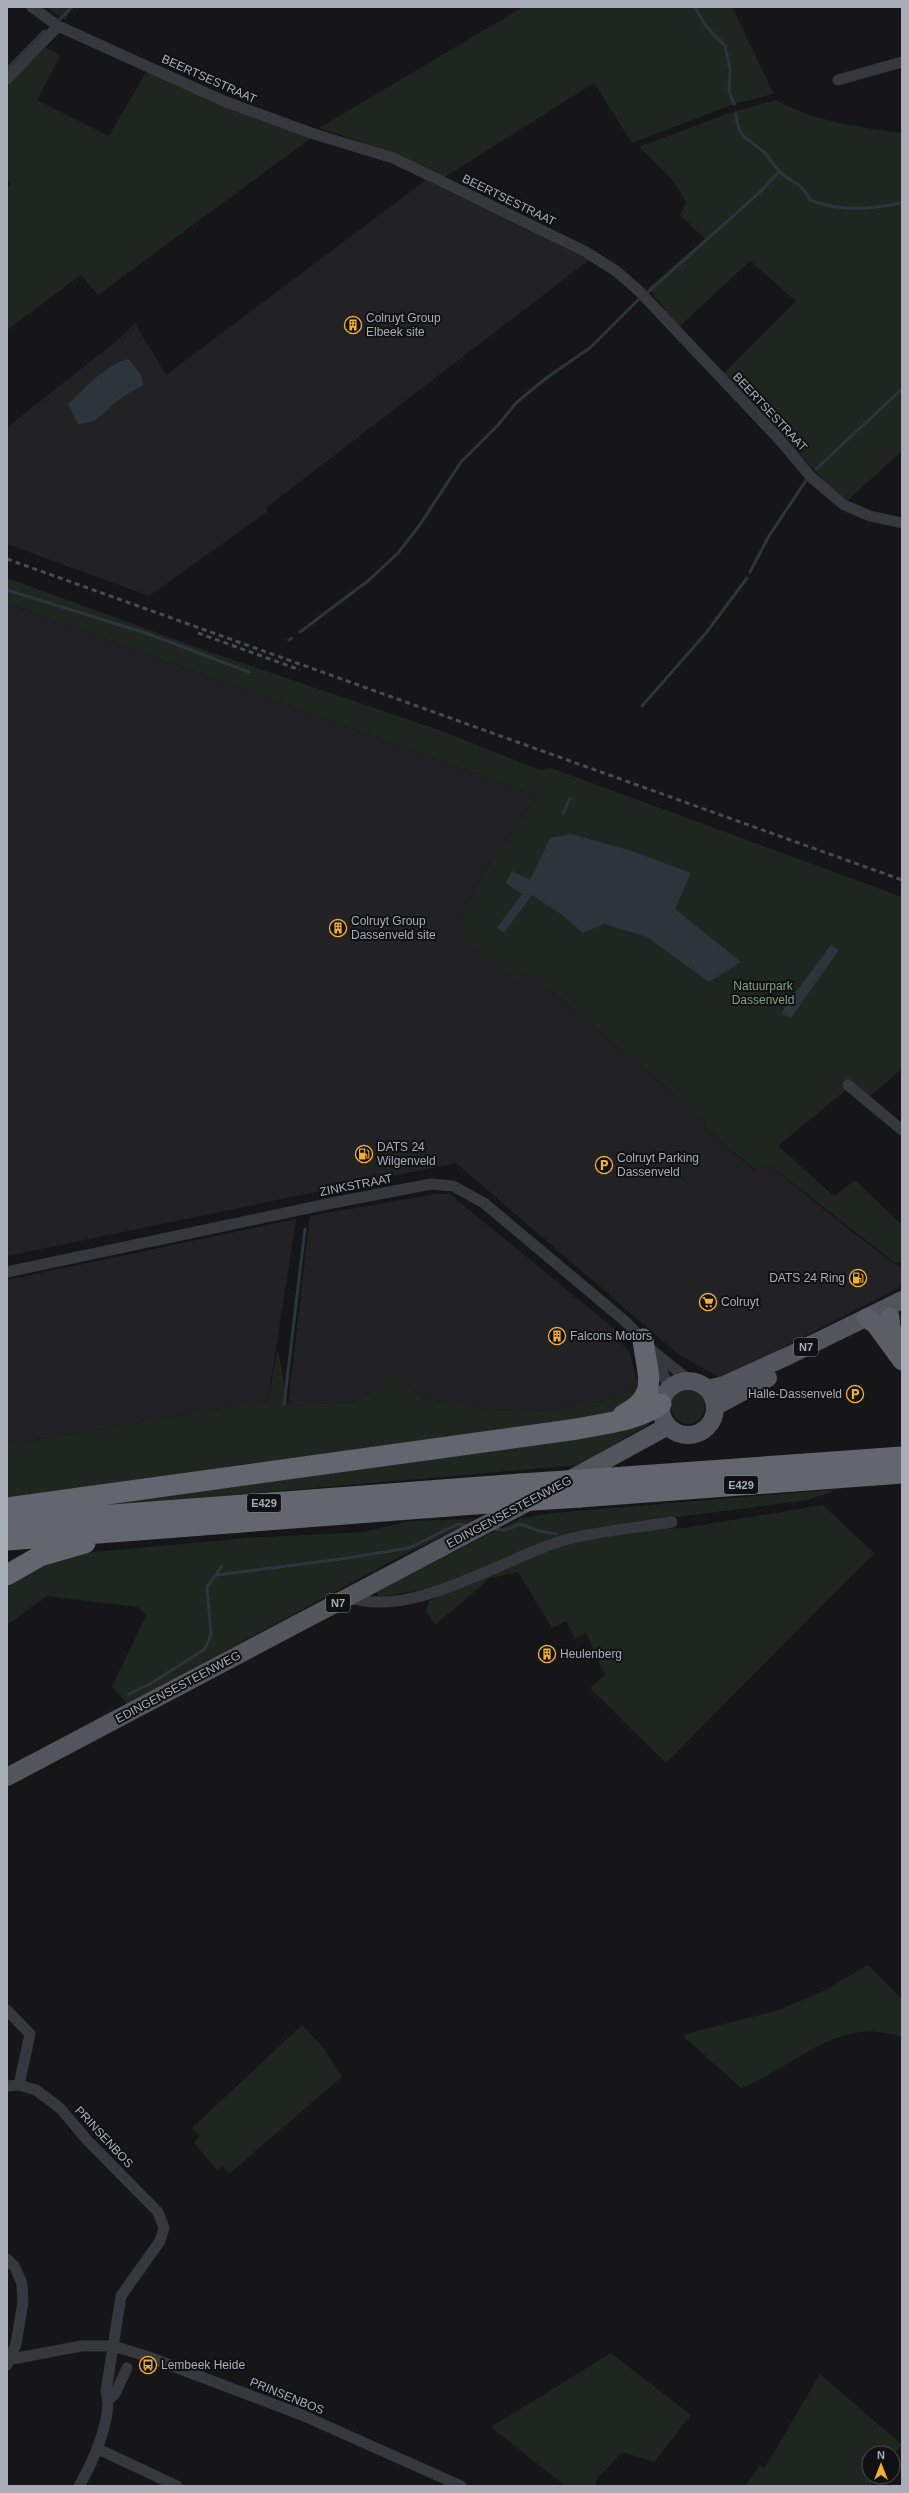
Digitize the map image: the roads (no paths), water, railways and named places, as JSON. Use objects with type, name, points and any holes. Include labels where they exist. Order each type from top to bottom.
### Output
[{"type":"highway","points":[[883,1317],[891,1328],[902,1352]]},
{"type":"highway","points":[[883,1317],[902,1361]]},
{"type":"highway","points":[[608,1422],[634,1409],[643,1401],[651,1380],[650,1369],[645,1356],[649,1346]]},
{"type":"highway","points":[[7,1508],[577,1429],[634,1418],[649,1412],[665,1396]]},
{"type":"highway","name":"E429","points":[[7,1523],[902,1457]]},
{"type":"highway","name":"E429","points":[[7,1540],[902,1473]]},
{"type":"highway","points":[[7,1575],[40,1556],[130,1530]]},
{"type":"main road","name":"N7","points":[[716,1406],[883,1317],[902,1300]]},
{"type":"main road","name":"N7","points":[[708,1388],[724,1385],[790,1355],[883,1317]]},
{"type":"main road","points":[[689,1380],[702,1384],[708,1388],[716,1406],[712,1422],[699,1433],[683,1434],[668,1426],[661,1412],[665,1396],[675,1384],[689,1380]]},
{"type":"main road","name":"EDINGENSESTEENWEG","points":[[7,1777],[668,1426]]},
{"type":"street","name":"BEERTSESTRAAT","points":[[32,7],[58,26],[226,102],[314,134],[393,158],[586,252],[616,271],[639,291],[779,439],[812,477],[844,506],[870,516],[902,523]]},
{"type":"street","points":[[7,79],[58,26]]},
{"type":"street","points":[[838,80],[902,62]]},
{"type":"street","points":[[848,1086],[902,1130]]},
{"type":"street","name":"ZINKSTRAAT","points":[[7,1272],[334,1202],[431,1184],[453,1186],[484,1204],[689,1380]]},
{"type":"street","name":"ZINKSTRAAT","points":[[649,1346],[665,1396]]},
{"type":"street","points":[[348,1597],[358,1601],[382,1603],[434,1593],[560,1542],[585,1535],[672,1522]]},
{"type":"street","points":[[7,2010],[30,2034],[19,2085]]},
{"type":"street","name":"PRINSENBOS","points":[[7,2086],[19,2085],[41,2093],[60,2108],[87,2140],[158,2212],[164,2228],[160,2241],[121,2296],[113,2346],[183,2369],[302,2415],[461,2486]]},
{"type":"street","points":[[7,2259],[15,2267],[22,2284],[23,2302],[16,2344],[8,2362]]},
{"type":"street","points":[[16,2344],[28,2356]]},
{"type":"street","points":[[8,2362],[28,2356],[81,2346],[113,2346],[106,2391],[109,2399],[98,2448],[79,2486]]},
{"type":"street","points":[[109,2399],[115,2394],[127,2368]]},
{"type":"street","points":[[98,2448],[177,2486]]},
{"type":"waterway","points":[[60,19],[72,7]]},
{"type":"waterway","points":[[695,7],[705,25],[725,46],[730,69],[729,92],[734,104]]},
{"type":"waterway","points":[[7,69],[44,31]]},
{"type":"waterway","points":[[736,114],[739,129],[745,138],[766,154],[781,173],[801,187],[810,200],[821,204],[844,208],[879,207],[902,203]]},
{"type":"waterway","points":[[648,292],[759,193],[779,172]]},
{"type":"waterway","points":[[300,632],[369,580],[398,553],[419,526],[461,462],[498,425],[517,402],[545,379],[591,347],[638,300]]},
{"type":"waterway","points":[[816,469],[902,389]]},
{"type":"waterway","points":[[750,572],[769,536],[807,479]]},
{"type":"waterway","points":[[642,706],[706,633],[747,578]]},
{"type":"waterway","points":[[7,590],[146,633],[249,672]]},
{"type":"waterway","points":[[563,814],[570,798]]},
{"type":"waterway","points":[[284,1405],[305,1229]]},
{"type":"waterway","points":[[217,1575],[341,1559],[409,1548],[458,1524],[467,1526]]},
{"type":"waterway","points":[[492,1529],[505,1530],[520,1524],[539,1531],[556,1534]]},
{"type":"waterway","points":[[129,1694],[150,1684],[205,1649],[211,1635],[207,1587],[222,1566]]},
{"type":"railway","points":[[7,559],[902,880]]},
{"type":"railway","points":[[198,633],[300,670]]},
{"type":"place","name":"Colruyt Group Elbeek site","points":[[353,325]]},
{"type":"place","name":"Colruyt Group Dassenveld site","points":[[338,928]]},
{"type":"place","name":"DATS 24 Wilgenveld","points":[[364,1154]]},
{"type":"place","name":"Colruyt Parking Dassenveld","points":[[604,1165]]},
{"type":"place","name":"DATS 24 Ring","points":[[858,1278]]},
{"type":"place","name":"Colruyt","points":[[708,1302]]},
{"type":"place","name":"Falcons Motors","points":[[557,1336]]},
{"type":"place","name":"Halle-Dassenveld","points":[[855,1394]]},
{"type":"place","name":"Heulenberg","points":[[547,1654]]},
{"type":"place","name":"Lembeek Heide","points":[[148,2365]]},
{"type":"park label","name":"Natuurpark Dassenveld","points":[[763,993]]}]
